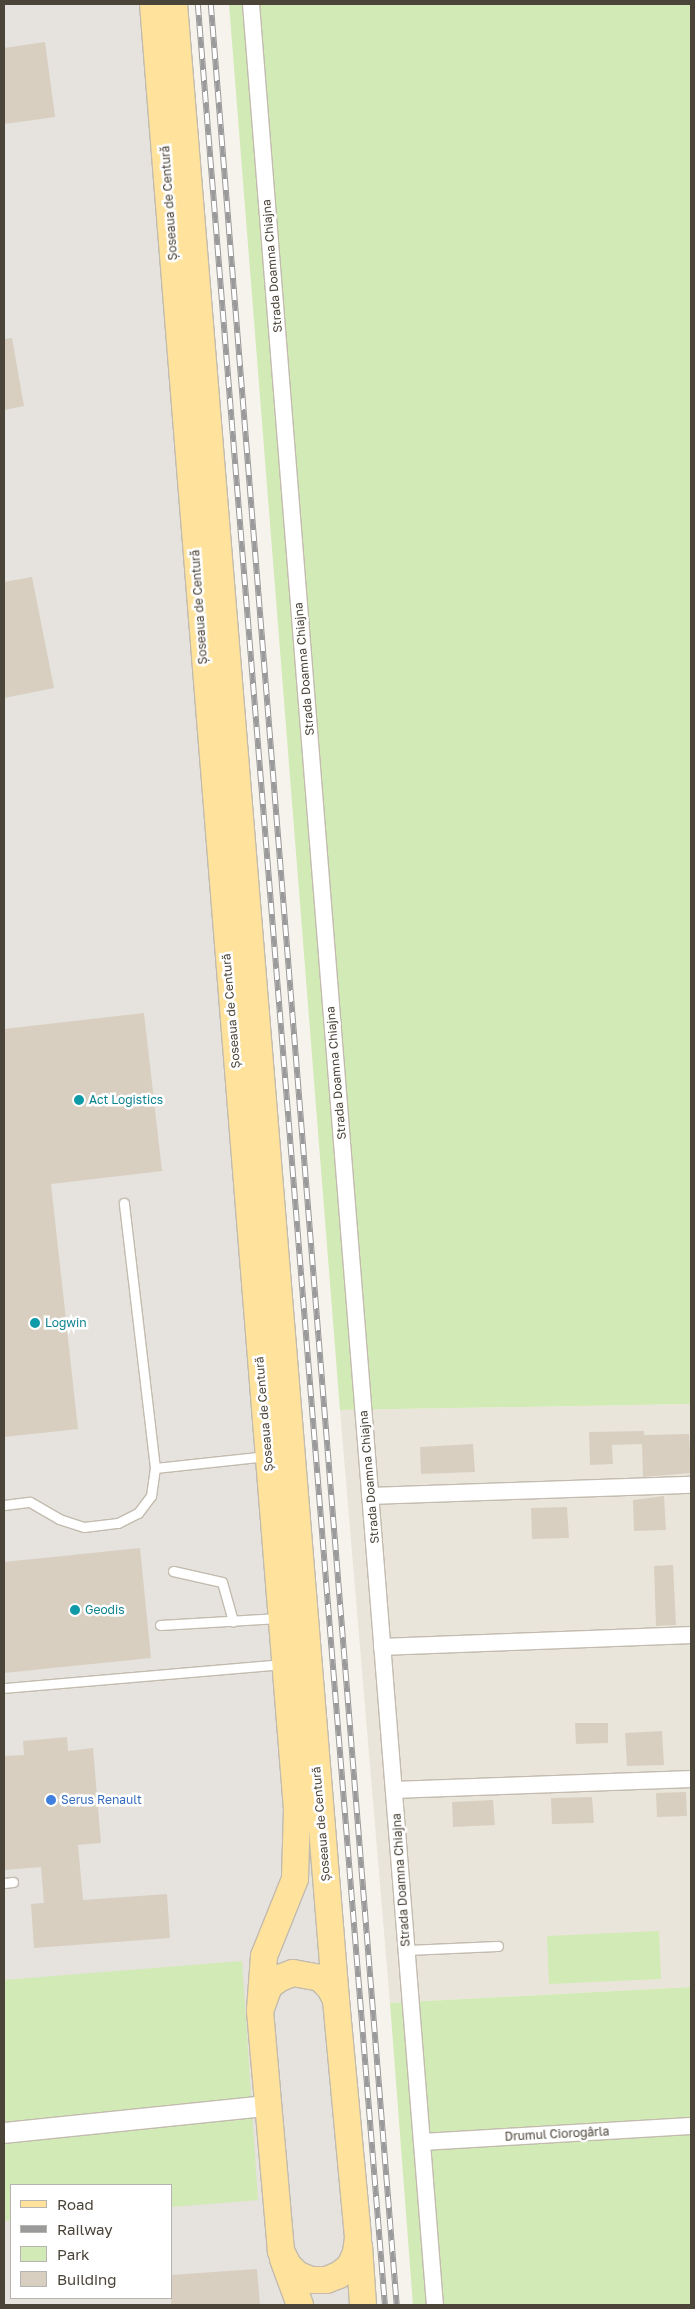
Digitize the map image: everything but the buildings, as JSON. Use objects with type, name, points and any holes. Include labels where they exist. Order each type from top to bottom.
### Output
[{"type":"main road","name":"Șoseaua de Centură","points":[[153,4],[268,1456],[287,1664],[298,1860],[291,1895],[264,1956],[260,2011],[281,2251]]},
{"type":"main road","name":"Șoseaua de Centură","points":[[174,4],[336,2000],[358,2238]]},
{"type":"main road","points":[[260,2011],[269,1986],[280,1978],[294,1973],[320,1978],[330,1988],[336,2000]]},
{"type":"main road","points":[[281,2251],[288,2265],[298,2274],[311,2280],[326,2280],[339,2276],[350,2266],[356,2253],[358,2238]]},
{"type":"main road","points":[[358,2238],[363,2305]]},
{"type":"main road","points":[[281,2251],[288,2280],[300,2305]]},
{"type":"street","name":"Strada Doamna Chiajna","points":[[251,4],[435,2305]]},
{"type":"street","points":[[370,1496],[691,1485]]},
{"type":"street","points":[[382,1647],[691,1635]]},
{"type":"street","points":[[394,1790],[691,1779]]},
{"type":"street","points":[[4,2133],[267,2106]]},
{"type":"street","name":"Drumul Ciorogârla","points":[[422,2142],[691,2126]]},
{"type":"lane","points":[[4,1505],[30,1502],[59,1518],[84,1527],[118,1523],[138,1513],[152,1496],[155,1468],[124,1203]]},
{"type":"lane","points":[[155,1468],[268,1456]]},
{"type":"lane","points":[[173,1571],[222,1582],[232,1621]]},
{"type":"lane","points":[[160,1625],[283,1618]]},
{"type":"lane","points":[[4,1688],[287,1664]]},
{"type":"lane","points":[[406,1950],[498,1946]]},
{"type":"shaded area","points":[[4,4],[183,4],[375,2305],[4,2305]]},
{"type":"shaded area","points":[[691,1404],[691,1987],[390,2003],[340,1410]]},
{"type":"green space","points":[[229,4],[691,4],[691,1404],[340,1410]]},
{"type":"green space","points":[[659,1931],[661,1979],[549,1984],[547,1936]]},
{"type":"green space","points":[[242,1961],[258,2200],[172,2207],[172,2184],[10,2184],[10,2220],[4,2221],[4,1980]]},
{"type":"green space","points":[[691,1987],[691,2305],[413,2305],[390,2003]]},
{"type":"railway","points":[[198,4],[385,2305]]},
{"type":"railway","points":[[211,4],[397,2305]]},
{"type":"place","name":"Act Logistics","points":[[79,1100]]},
{"type":"place","name":"Logwin","points":[[35,1323]]},
{"type":"place","name":"Geodis","points":[[75,1610]]},
{"type":"place","name":"Serus Renault","points":[[51,1800]]}]
